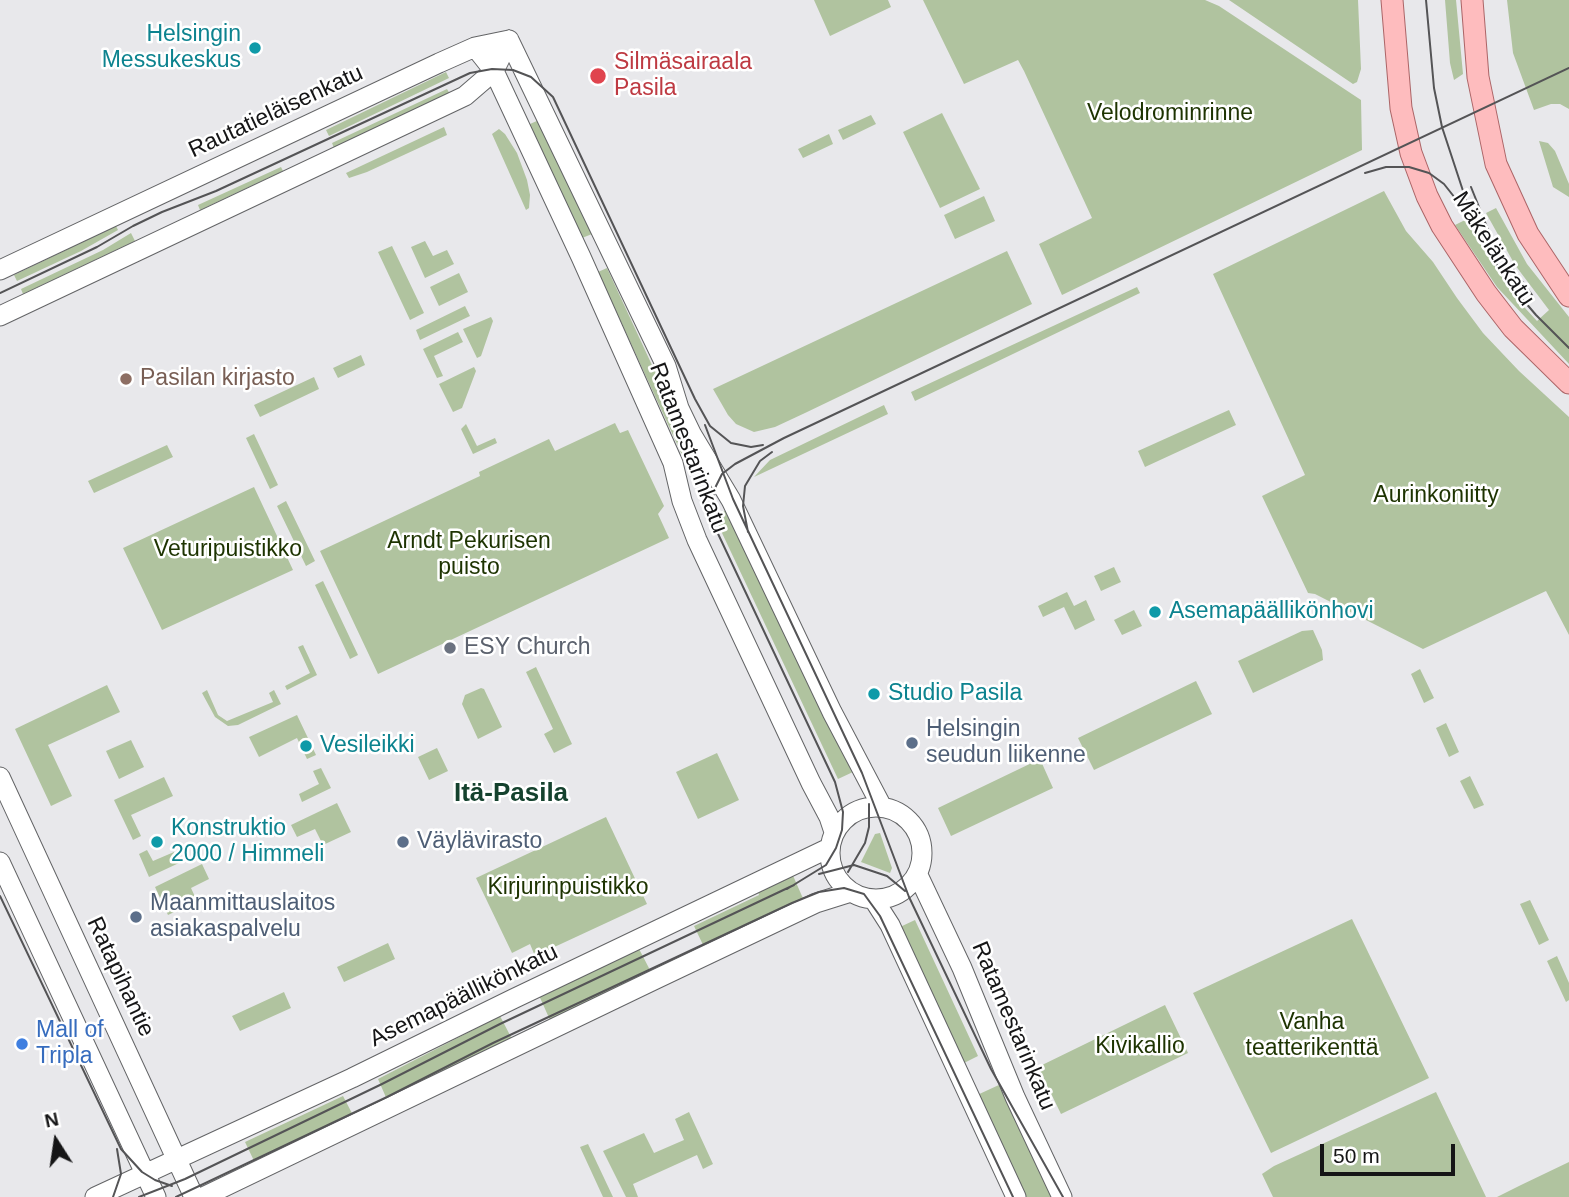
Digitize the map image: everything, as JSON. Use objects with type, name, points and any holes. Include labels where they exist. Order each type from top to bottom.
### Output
[{"type":"main road","name":"Mäkelänkatu","points":[[1392,0],[1401,107],[1408,144],[1427,196],[1442,226],[1486,293],[1513,328],[1569,383]]},
{"type":"main road","name":"Mäkelänkatu","points":[[1472,0],[1478,77],[1496,164],[1528,234],[1569,296]]},
{"type":"street","name":"Rautatieläisenkatu","points":[[0,270],[475,47],[509,40]]},
{"type":"street","points":[[0,316],[465,96],[494,71],[509,40]]},
{"type":"street","name":"Ratamestarinkatu","points":[[509,40],[666,366],[679,408],[692,435],[731,500],[832,712],[882,807]]},
{"type":"street","name":"Ratamestarinkatu","points":[[475,47],[494,71],[512,108],[673,463],[682,501],[697,540],[829,817],[832,840]]},
{"type":"street","points":[[465,96],[500,100],[512,108]]},
{"type":"street","name":"Ratapihantie","points":[[0,777],[194,1197]]},
{"type":"street","points":[[882,807],[904,815],[914,826],[921,844],[922,857],[918,874],[901,892],[874,900],[851,892],[839,881],[833,869],[832,840],[847,816],[858,811],[882,807]]},
{"type":"street","name":"Asemapäällikönkatu","points":[[95,1197],[360,1074],[832,840]]},
{"type":"street","points":[[0,862],[156,1197]]},
{"type":"street","name":"Ratamestarinkatu","points":[[918,874],[962,968],[1015,1097],[1062,1197]]},
{"type":"street","points":[[203,1197],[816,903],[851,892]]},
{"type":"street","points":[[874,900],[890,925],[1016,1197]]},
{"type":"green space","points":[[814,0],[888,0],[891,7],[830,36]]},
{"type":"green space","name":"Velodrominrinne","points":[[923,0],[1205,0],[1219,6],[1361,100],[1362,150],[1062,295],[1039,244],[1092,218],[1024,71],[1018,60],[964,84]]},
{"type":"green space","points":[[1229,0],[1358,0],[1361,69],[1357,82],[1353,84]]},
{"type":"green space","points":[[1445,0],[1456,0],[1463,74],[1454,80],[1450,63]]},
{"type":"green space","points":[[1507,0],[1569,0],[1569,109],[1560,104],[1551,104],[1534,110],[1513,53]]},
{"type":"green space","points":[[446,72],[449,78],[329,136],[326,130]]},
{"type":"green space","points":[[447,89],[450,94],[334,148],[332,143]]},
{"type":"green space","points":[[942,113],[980,189],[940,208],[903,132]]},
{"type":"green space","points":[[871,115],[876,124],[843,140],[838,130]]},
{"type":"green space","points":[[539,120],[592,234],[582,238],[530,124]]},
{"type":"green space","points":[[444,127],[447,135],[367,172],[349,178],[346,173]]},
{"type":"green space","points":[[499,129],[517,153],[527,180],[530,195],[529,208],[526,210],[492,134]]},
{"type":"green space","points":[[829,134],[833,144],[803,158],[798,149]]},
{"type":"green space","points":[[1539,141],[1548,143],[1555,151],[1569,184],[1569,197],[1553,187]]},
{"type":"green space","points":[[281,167],[283,171],[200,210],[198,205]]},
{"type":"green space","name":"Aurinkoniitty","points":[[1384,191],[1406,231],[1433,262],[1483,333],[1569,417],[1569,635],[1546,591],[1423,649],[1315,594],[1308,593],[1262,496],[1305,475],[1213,274]]},
{"type":"green space","points":[[984,196],[995,221],[955,239],[944,215]]},
{"type":"green space","points":[[1496,208],[1527,264],[1569,317],[1569,364],[1497,287],[1455,225],[1465,220],[1514,296],[1537,321],[1549,310],[1515,265],[1486,213]]},
{"type":"green space","points":[[116,226],[118,230],[81,251],[17,281],[14,275]]},
{"type":"green space","points":[[131,233],[135,241],[23,294],[21,289],[103,250]]},
{"type":"green space","points":[[425,241],[433,256],[447,250],[454,264],[425,278],[411,247]]},
{"type":"green space","points":[[392,246],[424,313],[410,320],[378,252]]},
{"type":"green space","points":[[1007,251],[1032,304],[805,413],[775,427],[754,432],[736,424],[713,389]]},
{"type":"green space","points":[[607,268],[699,468],[688,468],[598,272]]},
{"type":"green space","points":[[459,273],[468,292],[439,306],[430,287]]},
{"type":"green space","points":[[1137,287],[1140,293],[915,401],[911,392]]},
{"type":"green space","points":[[465,306],[470,316],[420,340],[416,330]]},
{"type":"green space","points":[[491,317],[493,321],[481,356],[477,358],[463,329]]},
{"type":"green space","points":[[458,332],[463,342],[434,356],[443,376],[437,378],[423,349]]},
{"type":"green space","points":[[361,355],[365,365],[338,378],[333,368]]},
{"type":"green space","points":[[474,367],[476,371],[462,408],[453,412],[439,384]]},
{"type":"green space","points":[[314,377],[319,389],[260,417],[254,405]]},
{"type":"green space","points":[[884,405],[888,414],[754,477],[770,460]]},
{"type":"green space","points":[[1229,410],[1236,425],[1145,467],[1138,451]]},
{"type":"green space","name":"Arndt Pekurisen puisto","points":[[615,423],[620,433],[628,430],[664,506],[658,514],[669,538],[378,674],[320,551],[480,476],[479,472],[549,439],[555,451]]},
{"type":"green space","points":[[466,424],[477,446],[495,438],[497,443],[473,454],[461,429]]},
{"type":"green space","points":[[254,434],[278,485],[270,489],[246,438]]},
{"type":"green space","points":[[167,445],[173,457],[94,493],[88,481]]},
{"type":"green space","name":"Veturipuistikko","points":[[254,487],[293,570],[162,630],[123,548]]},
{"type":"green space","points":[[286,501],[315,561],[306,566],[277,506]]},
{"type":"green space","points":[[729,509],[853,772],[838,779],[714,516]]},
{"type":"green space","points":[[1114,567],[1121,582],[1101,591],[1094,576]]},
{"type":"green space","points":[[323,581],[358,655],[350,659],[315,585]]},
{"type":"green space","points":[[1067,592],[1074,606],[1086,600],[1095,620],[1075,630],[1064,607],[1043,617],[1038,606]]},
{"type":"green space","points":[[1134,610],[1142,626],[1122,635],[1114,620]]},
{"type":"green space","points":[[1313,630],[1322,650],[1323,660],[1253,693],[1238,661],[1302,631]]},
{"type":"green space","points":[[303,645],[317,675],[287,690],[285,686],[310,673],[298,647]]},
{"type":"green space","points":[[536,667],[572,744],[554,753],[544,734],[553,729],[526,672]]},
{"type":"green space","points":[[1420,669],[1434,698],[1424,703],[1411,674]]},
{"type":"green space","points":[[1196,681],[1212,714],[1094,770],[1078,738]]},
{"type":"green space","points":[[107,685],[120,712],[48,745],[72,796],[51,806],[15,729]]},
{"type":"green space","points":[[484,689],[502,727],[478,739],[462,704],[465,695]]},
{"type":"green space","points":[[207,690],[218,715],[227,721],[273,702],[269,693],[274,690],[281,704],[238,725],[228,726],[215,717],[202,693]]},
{"type":"green space","points":[[297,715],[316,755],[307,759],[297,738],[259,757],[249,737]]},
{"type":"green space","points":[[1446,723],[1459,752],[1449,757],[1436,728]]},
{"type":"green space","points":[[131,740],[144,767],[119,779],[106,751]]},
{"type":"green space","points":[[437,748],[448,771],[429,780],[418,757]]},
{"type":"green space","points":[[717,753],[739,800],[698,819],[676,772]]},
{"type":"green space","points":[[1040,759],[1053,788],[951,836],[938,808]]},
{"type":"green space","points":[[321,768],[331,788],[302,802],[299,794],[319,784],[313,771]]},
{"type":"green space","points":[[1470,776],[1484,805],[1474,809],[1460,781]]},
{"type":"green space","points":[[164,777],[173,796],[131,815],[141,836],[133,840],[114,800]]},
{"type":"green space","points":[[337,803],[351,832],[323,845],[315,829],[297,837],[291,825]]},
{"type":"green space","name":"Kirjurinpuistikko","points":[[606,817],[647,904],[535,956],[530,944],[512,953],[476,878]]},
{"type":"green space","points":[[880,833],[892,868],[890,873],[861,862],[875,834]]},
{"type":"green space","points":[[147,850],[153,861],[174,852],[179,863],[149,877],[139,854]]},
{"type":"green space","points":[[202,864],[209,879],[191,888],[197,901],[168,915],[155,887]]},
{"type":"green space","points":[[791,871],[805,903],[705,949],[694,926],[759,895],[758,891]]},
{"type":"green space","points":[[1530,900],[1549,940],[1539,945],[1520,904]]},
{"type":"green space","name":"Vanha teatterikenttä","points":[[1352,919],[1429,1078],[1271,1153],[1193,993]]},
{"type":"green space","points":[[915,920],[978,1056],[964,1063],[900,927]]},
{"type":"green space","points":[[388,943],[395,959],[344,982],[337,967]]},
{"type":"green space","points":[[637,945],[651,972],[550,1020],[537,991]]},
{"type":"green space","points":[[1557,956],[1569,983],[1569,1000],[1566,1002],[1547,961]]},
{"type":"green space","points":[[284,992],[291,1008],[240,1031],[232,1016]]},
{"type":"green space","name":"Kivikallio","points":[[1165,1005],[1188,1053],[1061,1114],[1038,1067]]},
{"type":"green space","points":[[500,1016],[512,1039],[388,1102],[378,1079]]},
{"type":"green space","points":[[1001,1084],[1055,1197],[1022,1197],[975,1096]]},
{"type":"green space","points":[[1436,1092],[1486,1197],[1273,1197],[1262,1174],[1274,1166]]},
{"type":"green space","points":[[343,1096],[355,1119],[256,1165],[245,1142]]},
{"type":"green space","points":[[689,1112],[713,1164],[703,1169],[697,1155],[633,1184],[638,1197],[626,1197],[603,1151],[644,1133],[654,1153],[684,1140],[675,1119]]},
{"type":"green space","points":[[588,1144],[613,1197],[603,1197],[580,1147]]},
{"type":"green space","points":[[1569,1162],[1569,1197],[1497,1197],[1521,1185]]},
{"type":"tram line","points":[[1426,0],[1434,88],[1442,127],[1467,203]]},
{"type":"tram line","points":[[787,889],[826,865],[842,830],[843,812],[835,782],[712,521],[710,509],[722,474],[735,464],[784,438],[1569,68]]},
{"type":"tram line","points":[[0,293],[97,247],[162,212],[216,191],[470,73],[492,69],[513,70],[531,77],[553,97],[710,426],[731,443],[751,447],[763,445]]},
{"type":"tram line","points":[[1365,173],[1386,167],[1409,167],[1429,173],[1444,184],[1459,203],[1507,281],[1569,348]]},
{"type":"tram line","points":[[1471,187],[1489,232]]},
{"type":"tram line","points":[[1503,255],[1532,295]]},
{"type":"tram line","points":[[705,425],[733,499],[862,773],[909,897],[991,1069],[1063,1197]]},
{"type":"tram line","points":[[748,532],[743,506],[745,486],[760,461],[772,452]]},
{"type":"tram line","points":[[848,872],[865,843],[869,827],[869,804]]},
{"type":"tram line","points":[[819,874],[854,865],[887,876],[905,891]]},
{"type":"tram line","points":[[139,1197],[185,1179],[500,1024],[794,885]]},
{"type":"tram line","points":[[176,1197],[387,1097],[493,1043],[792,903],[819,892],[844,888],[864,894],[880,916],[1013,1197]]},
{"type":"tram line","points":[[0,896],[121,1149],[142,1172],[172,1186]]},
{"type":"tram line","points":[[113,1197],[121,1174],[117,1149]]},
{"type":"place","name":"Helsingin Messukeskus","points":[[255,48]]},
{"type":"place","name":"Silmäsairaala Pasila","points":[[598,76]]},
{"type":"place","name":"Pasilan kirjasto","points":[[126,379]]},
{"type":"place","name":"Asemapäällikönhovi","points":[[1155,612]]},
{"type":"place","name":"ESY Church","points":[[450,648]]},
{"type":"place","name":"Studio Pasila","points":[[874,694]]},
{"type":"place","name":"Helsingin seudun liikenne","points":[[912,743]]},
{"type":"place","name":"Vesileikki","points":[[306,746]]},
{"type":"place","name":"Konstruktio 2000 / Himmeli","points":[[157,842]]},
{"type":"place","name":"Väylävirasto","points":[[403,842]]},
{"type":"place","name":"Maanmittauslaitos asiakaspalvelu","points":[[136,917]]},
{"type":"place","name":"Mall of Tripla","points":[[22,1044]]},
{"type":"district","name":"Itä-Pasila","points":[[511,794]]}]
